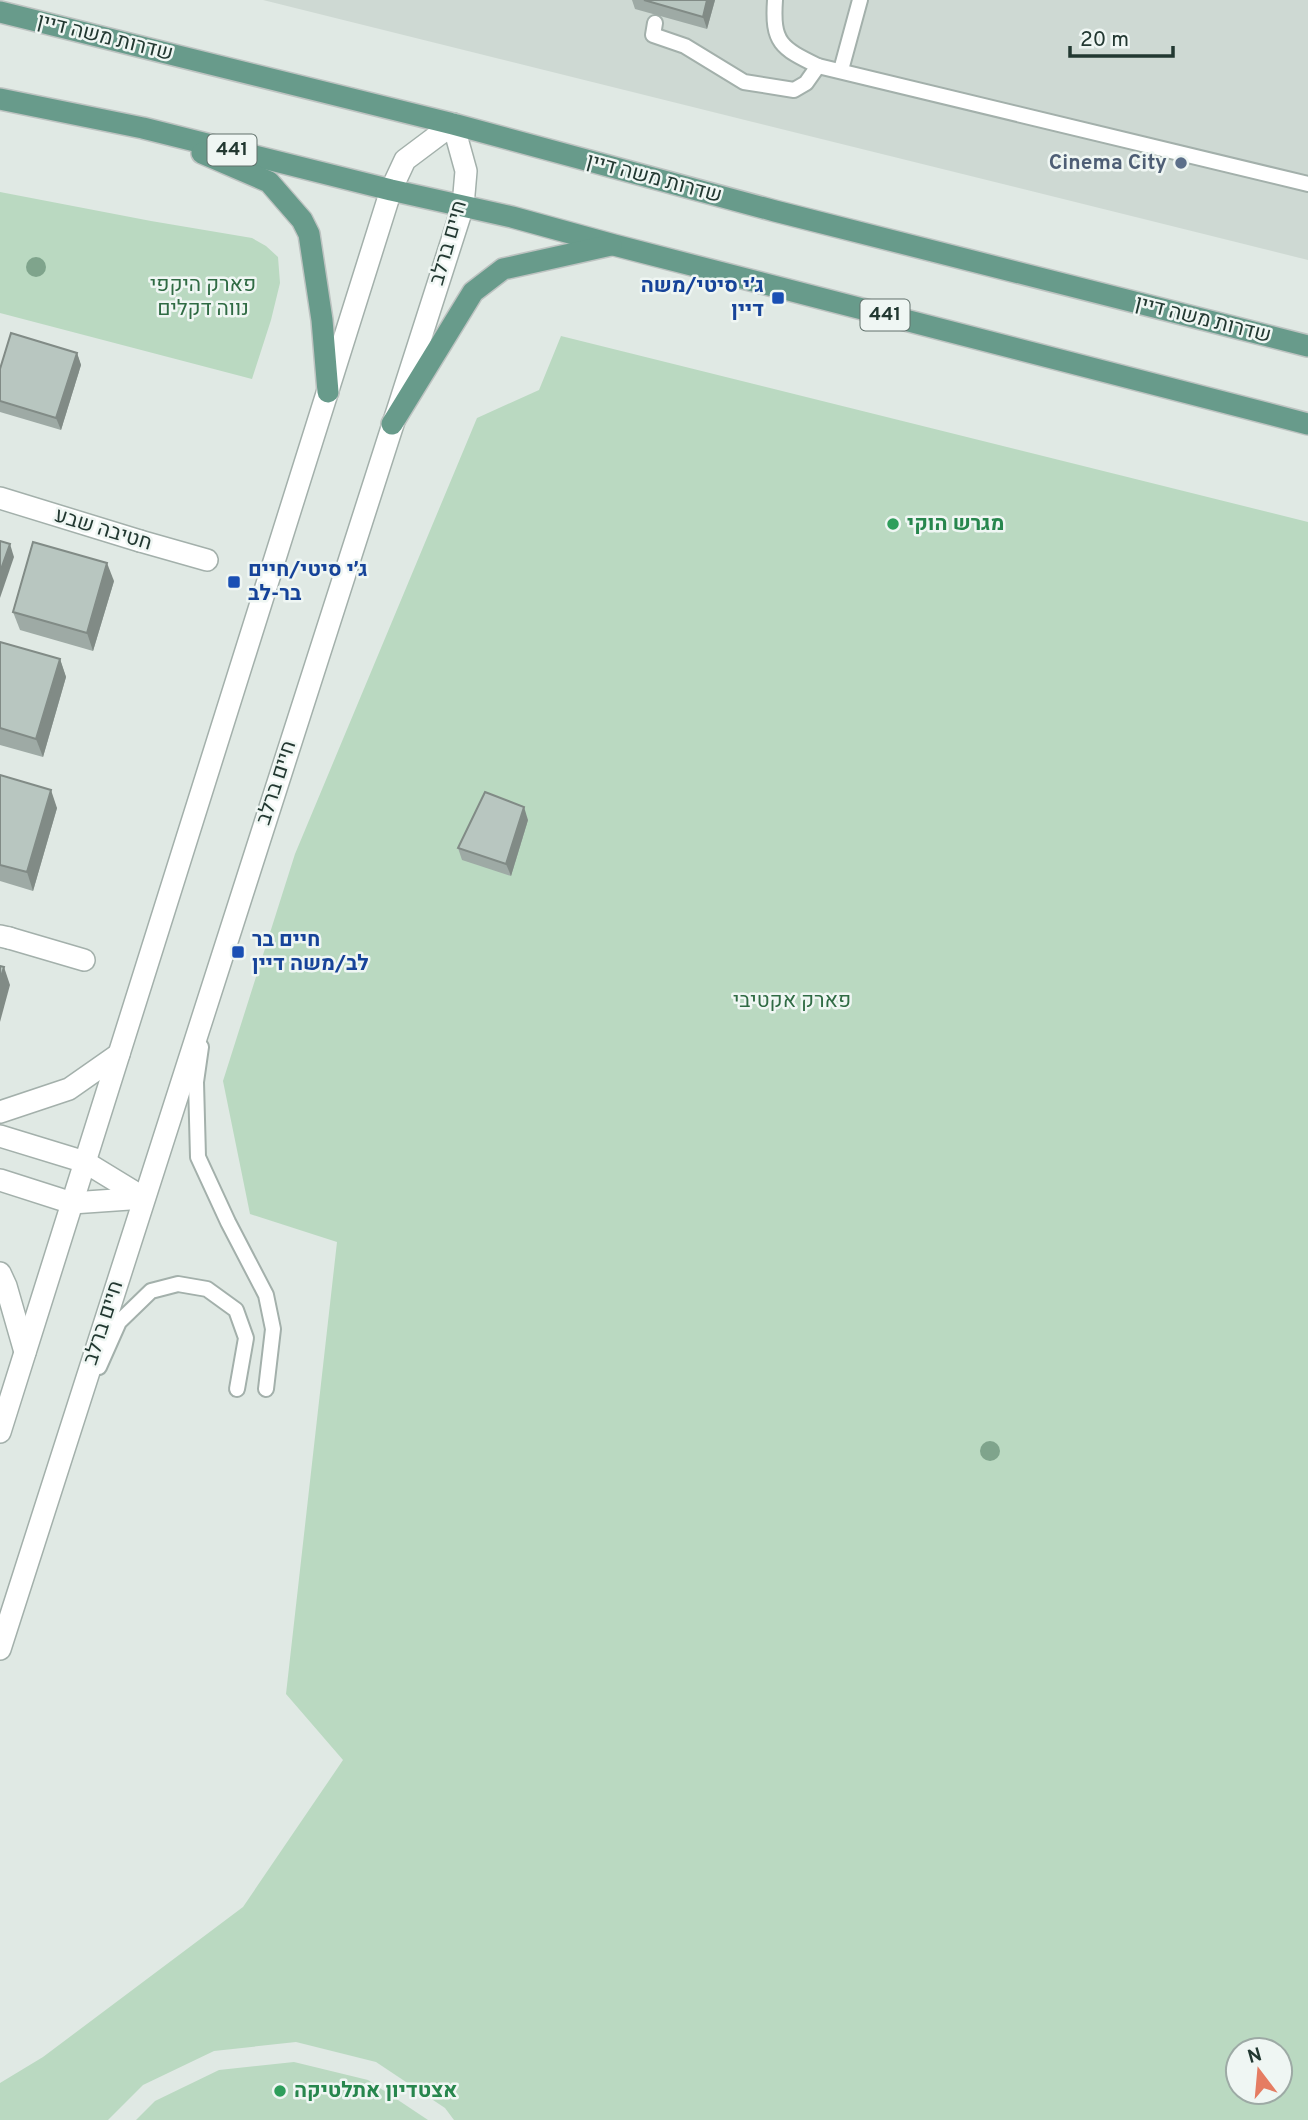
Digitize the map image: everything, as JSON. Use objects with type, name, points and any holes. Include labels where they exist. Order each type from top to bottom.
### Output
[{"type":"main road","name":"שדרות משה דיין","points":[[0,12],[453,124],[775,211],[1308,346]]},
{"type":"main road","name":"441","points":[[0,99],[143,128],[391,190],[512,216],[614,245],[1308,424]]},
{"type":"main road","points":[[143,128],[269,182],[302,220],[311,246],[322,320],[328,393]]},
{"type":"main road","points":[[393,424],[474,292],[503,269],[614,245]]},
{"type":"street","points":[[0,1432],[391,190],[405,160],[453,124]]},
{"type":"street","name":"חיים ברלב","points":[[0,1650],[463,206],[466,171],[453,124]]},
{"type":"street","name":"חטיבה שבע","points":[[0,498],[207,560]]},
{"type":"street","points":[[4,937],[84,960]]},
{"type":"street","points":[[0,1112],[69,1089],[119,1054]]},
{"type":"street","points":[[0,1136],[85,1162],[144,1198]]},
{"type":"street","points":[[0,1180],[72,1203],[144,1198]]},
{"type":"street","points":[[0,1273],[26,1352]]},
{"type":"lane","points":[[775,0],[776,35],[790,52],[818,66],[1308,184]]},
{"type":"lane","points":[[841,70],[859,4]]},
{"type":"lane","points":[[655,23],[653,35],[685,46],[744,82],[794,90],[806,83],[818,66]]},
{"type":"lane","points":[[206,1007],[196,1082],[198,1157],[228,1223],[266,1295],[272,1329],[266,1389]]},
{"type":"lane","points":[[69,1435],[120,1322],[151,1291],[178,1284],[207,1289],[236,1310],[246,1338],[237,1389]]},
{"type":"shaded area","name":"Cinema City","points":[[263,0],[1308,0],[1308,260]]},
{"type":"green space","name":"פארק היקפי נווה דקלים","points":[[0,192],[252,238],[266,246],[278,257],[280,283],[252,379],[0,313]]},
{"type":"green space","name":"פארק אקטיבי","points":[[561,336],[1308,522],[1308,2120],[454,2120],[445,2108],[376,2062],[296,2042],[214,2051],[143,2085],[108,2120],[0,2120],[0,2083],[43,2057],[243,1907],[343,1760],[286,1694],[337,1242],[250,1214],[223,1081],[295,854],[477,418],[539,390]]},
{"type":"green space","name":"אצטדיון אתלטיקה","points":[[294,2062],[368,2080],[428,2120],[136,2120],[155,2101],[219,2070]]},
{"type":"building","points":[[644,0],[707,0],[703,17]]},
{"type":"building","points":[[11,333],[77,353],[56,418],[0,401],[0,369]]},
{"type":"building","points":[[0,541],[10,544],[0,572]]},
{"type":"building","points":[[33,542],[107,563],[87,633],[13,612]]},
{"type":"building","points":[[0,642],[60,659],[36,739],[0,728]]},
{"type":"building","points":[[0,775],[51,790],[27,872],[0,865]]},
{"type":"building","points":[[485,792],[524,807],[506,864],[458,848]]},
{"type":"place","name":"Cinema City","points":[[1181,163]]},
{"type":"place","name":"ג׳י סיטי/משה דיין","points":[[778,298]]},
{"type":"place","name":"מגרש הוקי","points":[[893,524]]},
{"type":"place","name":"ג׳י סיטי/חיים בר-לב","points":[[234,582]]},
{"type":"place","name":"חיים בר לב/משה דיין","points":[[238,952]]},
{"type":"place","name":"אצטדיון אתלטיקה","points":[[280,2091]]}]
